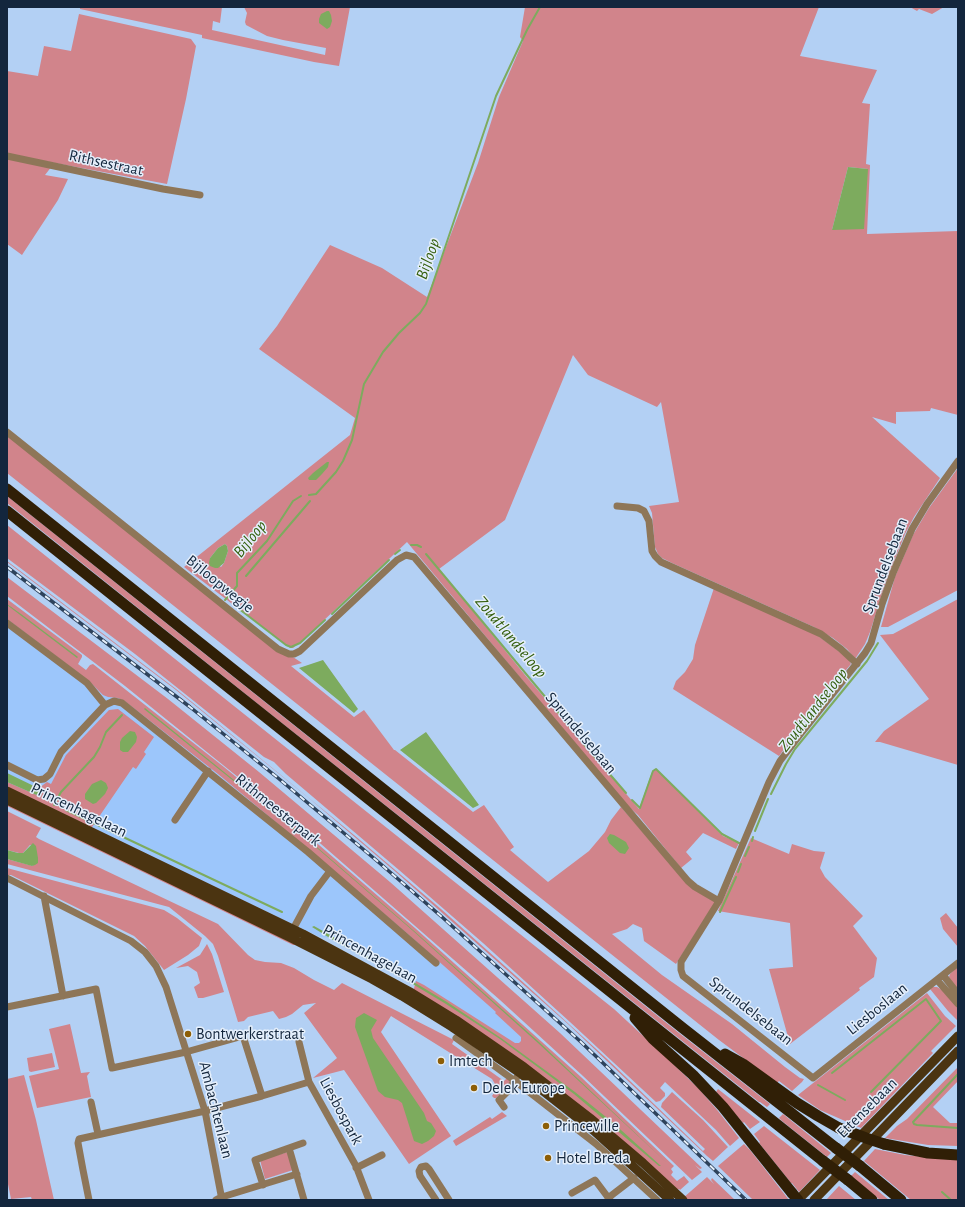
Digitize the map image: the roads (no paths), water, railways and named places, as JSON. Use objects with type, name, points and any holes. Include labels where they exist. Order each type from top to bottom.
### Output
[{"type":"highway","points":[[7,489],[684,1028],[794,1108],[836,1148],[900,1200]]},
{"type":"highway","points":[[7,511],[872,1200]]},
{"type":"highway","points":[[618,998],[653,1040],[693,1075],[723,1107],[796,1198]]},
{"type":"highway","points":[[794,1108],[818,1116],[839,1128],[884,1144],[928,1153],[958,1155]]},
{"type":"main road","name":"Princenhagelaan","points":[[7,792],[291,933],[402,996],[590,1118],[643,1163],[683,1200]]},
{"type":"main road","name":"Princenhagelaan","points":[[7,800],[291,933]]},
{"type":"main road","name":"Ettensebaan","points":[[796,1198],[958,1036]]},
{"type":"main road","name":"Ettensebaan","points":[[814,1200],[958,1051]]},
{"type":"main road","name":"Princenhagelaan","points":[[520,1074],[594,1131],[670,1200]]},
{"type":"street","name":"Rithsestraat","points":[[7,156],[163,189],[200,195]]},
{"type":"street","name":"Bijloopwegje","points":[[7,432],[286,653],[294,654],[300,651],[397,560],[406,556],[414,557]]},
{"type":"street","name":"Sprundelsebaan","points":[[813,1078],[683,976],[681,962],[719,900],[769,782],[780,761],[857,664],[871,643],[882,604],[912,529],[927,504],[958,461]]},
{"type":"street","points":[[617,506],[638,508],[644,511],[649,521],[652,551],[661,562],[821,634],[841,649],[857,664]]},
{"type":"street","name":"Sprundelsebaan","points":[[414,557],[688,881],[695,887],[719,900]]},
{"type":"street","points":[[7,623],[87,683],[105,705],[61,752],[50,774],[44,779],[37,780],[7,765]]},
{"type":"street","name":"Rithmeesterpark","points":[[105,705],[114,701],[124,704],[330,871],[436,963]]},
{"type":"street","points":[[175,820],[208,771]]},
{"type":"street","points":[[291,933],[310,896],[330,871]]},
{"type":"street","name":"Ambachtenlaan","points":[[7,878],[131,940],[156,966],[164,979],[205,1112],[220,1199]]},
{"type":"street","points":[[44,896],[63,996]]},
{"type":"street","name":"Liesboslaan","points":[[813,1078],[958,963]]},
{"type":"street","points":[[943,975],[958,994]]},
{"type":"street","points":[[937,980],[958,1004]]},
{"type":"street","points":[[7,1007],[96,989],[112,1068],[186,1052],[243,1036],[262,1096]]},
{"type":"street","name":"Princenhagelaan","points":[[456,1038],[520,1074],[656,1200]]},
{"type":"street","name":"Liesbospark","points":[[299,1042],[309,1082],[356,1168],[369,1200]]},
{"type":"street","points":[[504,1107],[499,1100],[520,1074]]},
{"type":"street","points":[[89,1200],[78,1141],[81,1138],[205,1112],[309,1082]]},
{"type":"street","points":[[91,1102],[98,1134]]},
{"type":"street","points":[[263,1185],[255,1160],[303,1143]]},
{"type":"street","points":[[289,1148],[304,1200]]},
{"type":"street","name":"Liesbospark","points":[[356,1168],[382,1155]]},
{"type":"street","points":[[436,1200],[420,1176],[419,1171],[421,1166],[426,1166],[429,1169],[449,1200]]},
{"type":"street","points":[[220,1199],[297,1174]]},
{"type":"street","points":[[572,1193],[595,1180],[609,1199],[634,1178]]},
{"type":"waterway","name":"Bijloop","points":[[309,495],[316,494],[336,472],[343,461],[352,440],[364,384],[383,352],[399,333],[420,313],[426,304],[496,96],[527,30],[540,7]]},
{"type":"waterway","name":"Bijloop","points":[[225,600],[237,586],[237,573],[267,541],[293,501],[301,496]]},
{"type":"waterway","points":[[246,576],[310,501]]},
{"type":"waterway","name":"Zoudtlandseloop","points":[[411,545],[421,547]]},
{"type":"waterway","name":"Zoudtlandseloop","points":[[395,554],[400,550]]},
{"type":"waterway","name":"Zoudtlandseloop","points":[[426,554],[577,735]]},
{"type":"waterway","name":"Zoudtlandseloop","points":[[332,614],[389,560]]},
{"type":"waterway","name":"Zoudtlandseloop","points":[[234,605],[286,645],[291,647],[300,643],[325,620]]},
{"type":"waterway","name":"Zoudtlandseloop","points":[[771,794],[795,749],[867,661],[878,643]]},
{"type":"waterway","name":"Bijloop","points":[[54,805],[61,792],[94,757],[106,732],[122,715]]},
{"type":"waterway","name":"Zoudtlandseloop","points":[[582,742],[626,793]]},
{"type":"waterway","name":"Zoudtlandseloop","points":[[632,800],[640,808],[653,771],[656,769],[722,834],[739,843]]},
{"type":"waterway","name":"Zoudtlandseloop","points":[[755,831],[768,799]]},
{"type":"waterway","points":[[66,810],[282,912]]},
{"type":"waterway","name":"Zoudtlandseloop","points":[[752,841],[753,837]]},
{"type":"waterway","points":[[745,856],[749,847]]},
{"type":"waterway","points":[[738,872],[741,864]]},
{"type":"waterway","points":[[720,912],[736,877]]},
{"type":"waterway","points":[[832,1073],[926,999],[941,1021],[871,1092]]},
{"type":"waterway","points":[[958,1074],[913,1122],[917,1125],[958,1128]]},
{"type":"waterway","points":[[818,1085],[845,1100]]},
{"type":"waterway","points":[[942,1192],[951,1200]]},
{"type":"railway","points":[[7,567],[190,707],[376,860],[581,1042],[746,1200]]},
{"type":"place","name":"Bontwerkerstraat","points":[[188,1034]]},
{"type":"place","name":"Imtech","points":[[441,1061]]},
{"type":"place","name":"Delek Europe","points":[[474,1088]]},
{"type":"place","name":"Princeville","points":[[546,1126]]},
{"type":"place","name":"Hotel Breda","points":[[548,1158]]}]
